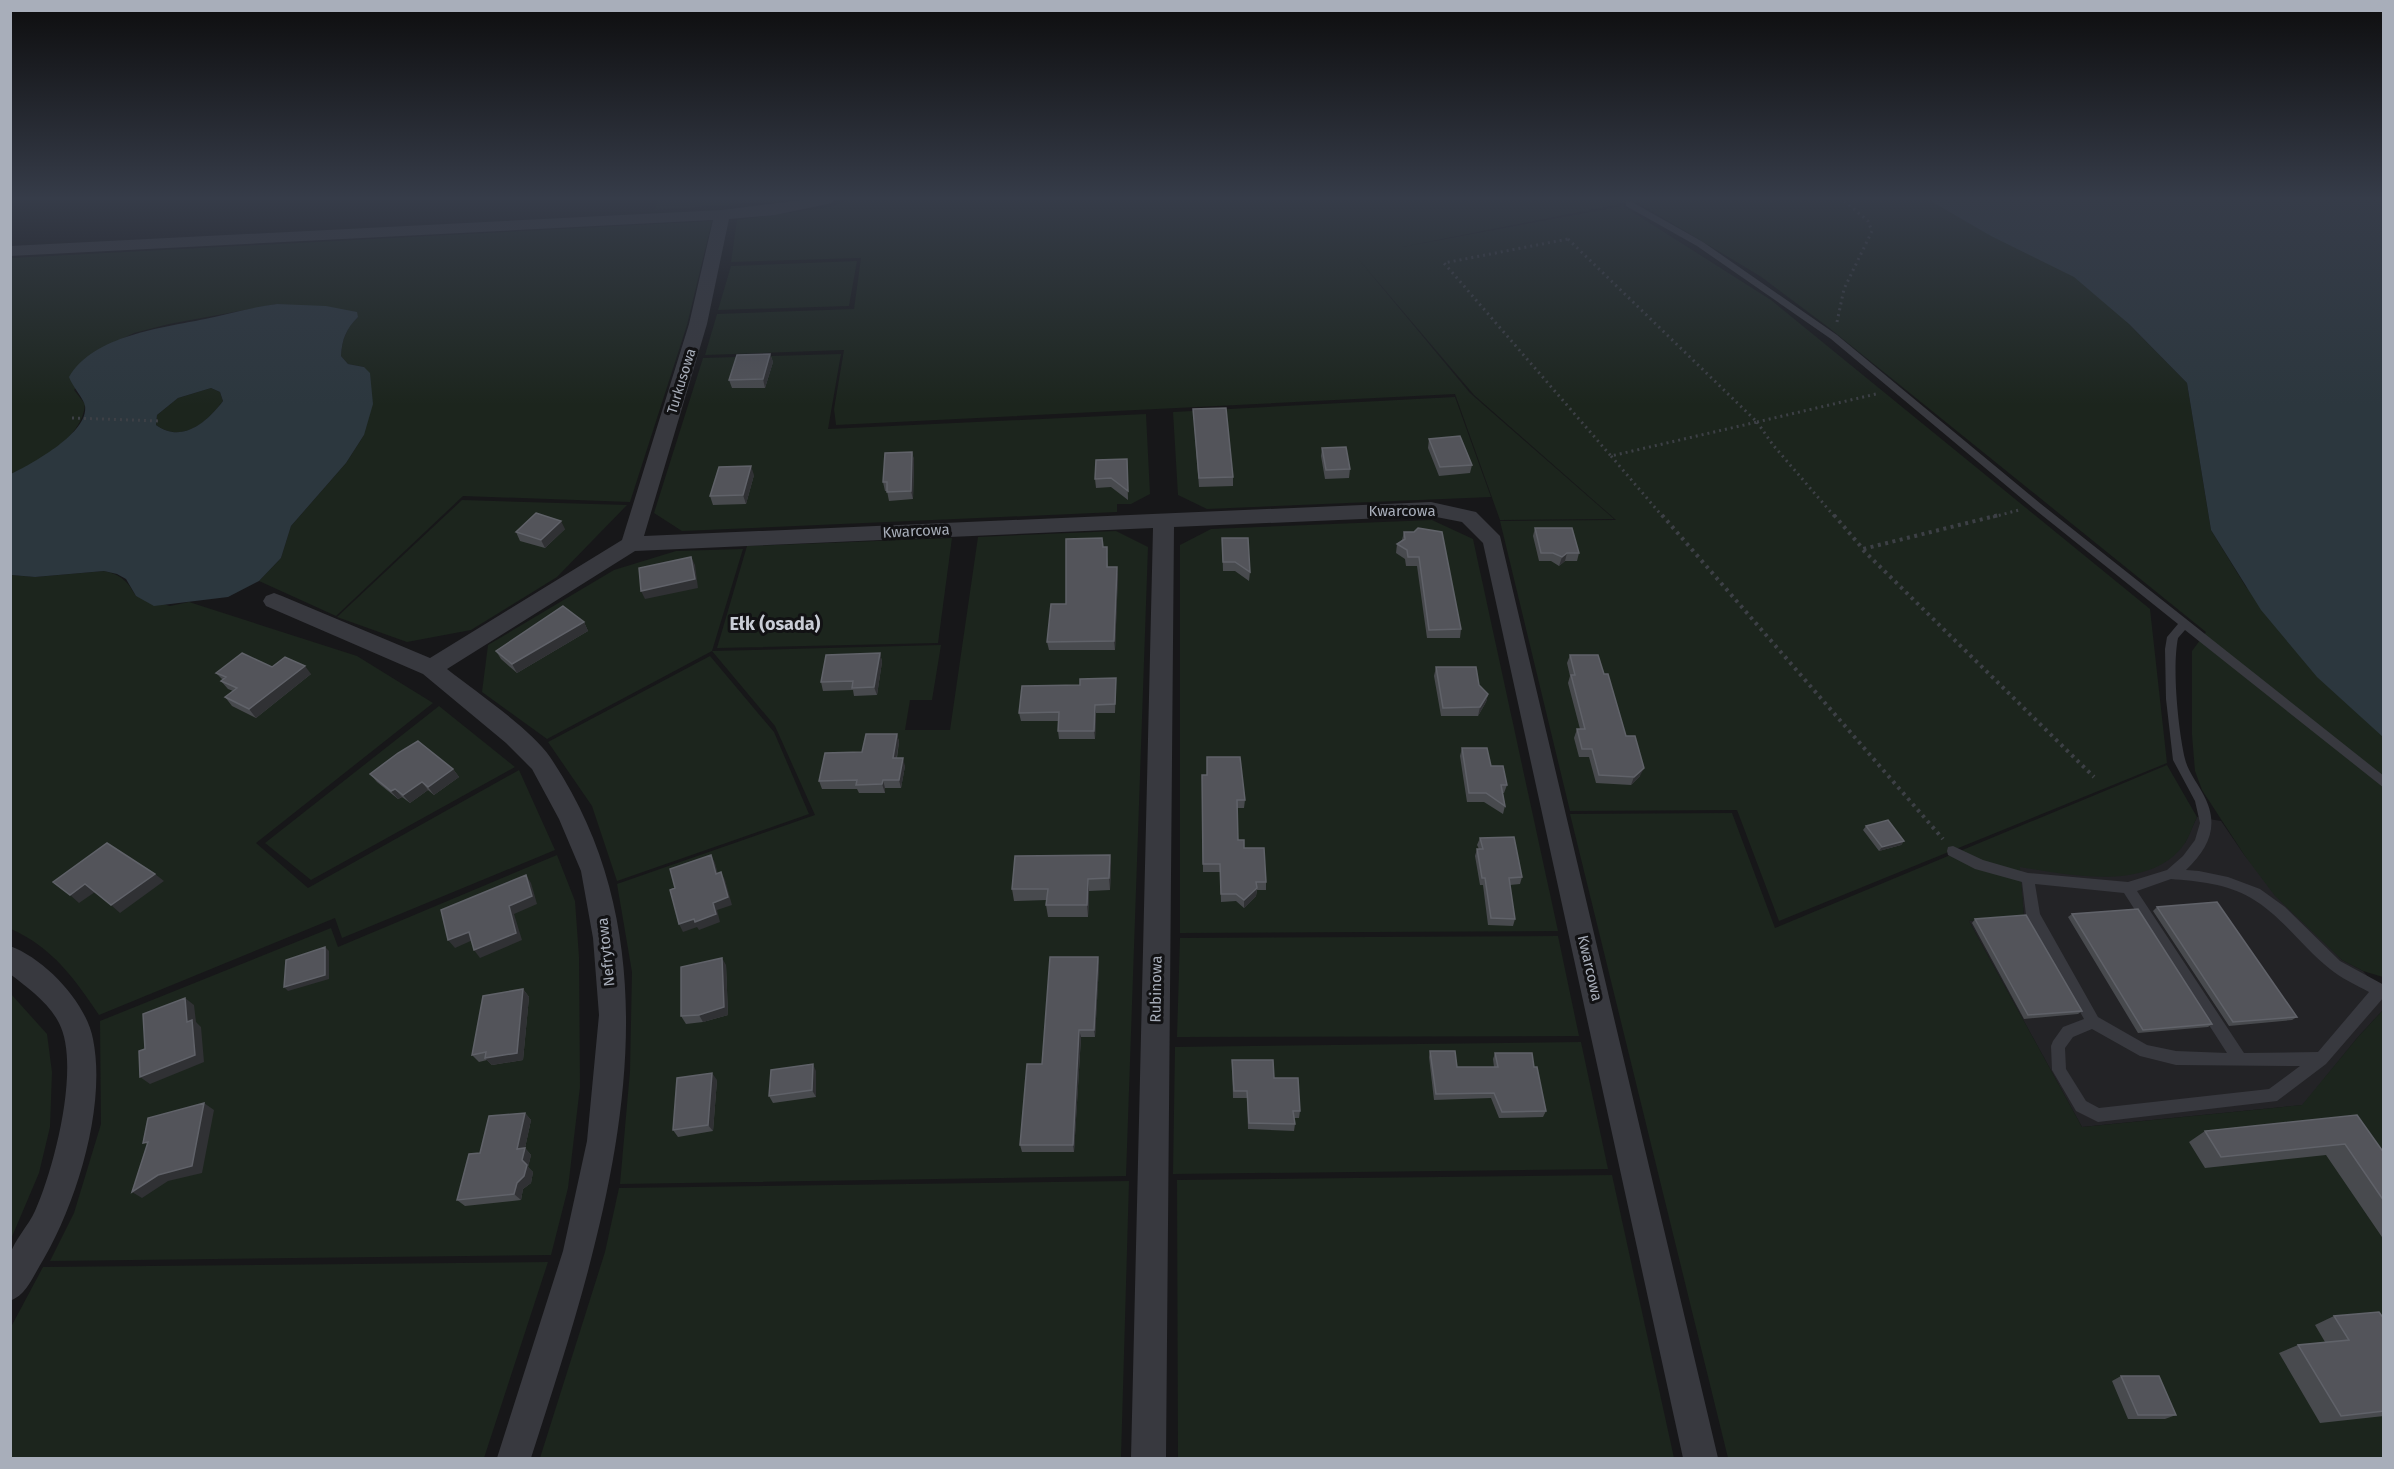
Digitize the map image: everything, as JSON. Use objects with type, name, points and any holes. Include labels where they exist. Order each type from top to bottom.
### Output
[{"type":"street","name":"Turkusowa","points":[[631,544],[698,324],[710,269]]},
{"type":"street","name":"Kwarcowa","points":[[431,668],[631,544],[1431,509],[1469,517],[1493,541],[1701,1458]]},
{"type":"street","name":"Rubinowa","points":[[1149,1458],[1164,520]]},
{"type":"street","name":"Nefrytowa","points":[[274,601],[431,668],[514,736],[541,762],[571,818],[594,871],[607,938],[613,1015],[602,1142],[579,1251],[514,1458]]},
{"type":"street","points":[[10,957],[34,975],[72,1018],[83,1059],[77,1119],[52,1211],[10,1285]]},
{"type":"lane","points":[[1735,269],[1834,337],[2037,506],[2384,783]]},
{"type":"lane","points":[[1953,851],[1980,865],[2028,878],[2128,888],[2171,874],[2190,860],[2203,841],[2207,822],[2202,802],[2180,760],[2171,664],[2172,637],[2184,625]]},
{"type":"lane","points":[[2093,1022],[2068,1032],[2058,1046],[2059,1070],[2081,1106],[2098,1115],[2272,1096],[2321,1059],[2381,991],[2335,964],[2280,911],[2255,893],[2218,880],[2171,874]]},
{"type":"lane","points":[[2028,878],[2033,915],[2093,1022],[2145,1051],[2176,1058],[2321,1059]]},
{"type":"lane","points":[[2128,888],[2240,1060]]},
{"type":"path","points":[[1449,269],[1953,851]]},
{"type":"path","points":[[1599,269],[1757,422],[1773,445],[1863,549],[2094,777]]},
{"type":"path","points":[[1834,337],[1844,289],[1854,269]]},
{"type":"path","points":[[1611,456],[1895,389]]},
{"type":"path","points":[[72,418],[161,422]]},
{"type":"path","points":[[1863,549],[2037,506]]},
{"type":"shaded area","points":[[11,269],[701,269],[687,325],[630,502],[463,496],[336,616],[259,581],[281,558],[291,526],[346,463],[364,435],[364,367],[348,364],[341,356],[345,335],[358,317],[277,304],[169,324],[134,333],[109,345],[74,390],[85,404],[77,427],[68,438],[46,455],[11,474]]},
{"type":"shaded area","points":[[730,269],[856,269],[849,306],[718,310]]},
{"type":"shaded area","points":[[860,269],[1366,269],[1470,393],[1614,519],[1500,520],[1455,394],[836,425],[834,409],[844,350],[705,355],[717,314],[854,309]]},
{"type":"shaded area","points":[[1367,269],[1721,269],[1771,300],[2150,609],[2167,763],[1779,921],[1737,810],[1570,811],[1500,521],[1616,520],[1474,395]]},
{"type":"shaded area","points":[[1748,269],[2074,269],[2187,383],[2211,530],[2246,587],[2383,704],[2383,977],[2363,971],[2342,960],[2275,896],[2245,856],[2202,790],[2195,771],[2192,735],[2192,651],[2206,632],[1828,327]]},
{"type":"shaded area","points":[[2057,269],[2383,269],[2383,737],[2317,677],[2261,610],[2211,530],[2187,383],[2129,324],[2074,277]]},
{"type":"shaded area","points":[[268,305],[326,306],[357,312],[358,317],[350,326],[344,339],[341,356],[348,364],[364,367],[370,373],[373,404],[364,435],[346,463],[291,526],[281,558],[259,581],[228,597],[154,606],[136,596],[126,579],[104,571],[35,577],[11,575],[11,474],[57,446],[78,427],[84,416],[85,406],[69,377],[80,363],[95,351],[130,336]],"holes":[[[211,388],[220,392],[223,401],[202,423],[193,428],[175,432],[156,425],[157,415],[178,398]]]},
{"type":"shaded area","points":[[841,354],[828,429],[1146,414],[1150,494],[1131,504],[1117,504],[1117,512],[682,531],[654,513],[703,358]]},
{"type":"shaded area","points":[[211,388],[220,392],[223,401],[202,423],[194,428],[176,432],[156,425],[157,415],[178,398]]},
{"type":"shaded area","points":[[1455,397],[1491,497],[1207,509],[1178,495],[1173,412]]},
{"type":"shaded area","points":[[462,500],[627,505],[557,577],[471,630],[407,642],[337,617]]},
{"type":"shaded area","points":[[1432,520],[1473,539],[1558,931],[1180,933],[1180,545],[1211,529]]},
{"type":"shaded area","points":[[1116,531],[1148,547],[1126,1176],[620,1184],[630,1071],[632,972],[617,884],[815,815],[775,726],[712,651],[941,645],[932,700],[910,700],[905,730],[950,730],[978,537]]},
{"type":"shaded area","points":[[952,538],[938,643],[717,648],[747,546]]},
{"type":"shaded area","points":[[743,549],[712,651],[547,739],[482,692],[488,645],[614,570],[676,551]]},
{"type":"shaded area","points":[[104,571],[123,579],[136,596],[170,606],[189,602],[357,656],[433,703],[256,843],[308,888],[519,770],[555,850],[342,938],[335,918],[99,1015],[81,989],[51,955],[26,936],[11,929],[10,575],[35,577]]},
{"type":"shaded area","points":[[710,656],[774,732],[809,814],[617,881],[592,806],[548,742]]},
{"type":"shaded area","points":[[439,706],[515,767],[311,880],[265,843]]},
{"type":"shaded area","points":[[2167,765],[2197,817],[2185,843],[2170,859],[2152,869],[2131,875],[2108,877],[2062,874],[2020,867],[2024,917],[1969,921],[2082,1127],[2302,1105],[2383,1010],[2383,1458],[1728,1458],[1570,814],[1732,813],[1775,928]]},
{"type":"shaded area","points":[[2197,817],[2221,821],[2245,856],[2342,960],[2363,971],[2383,994],[2383,1010],[2303,1105],[2082,1127],[1969,921],[2024,917],[2019,866],[2185,843]]},
{"type":"shaded area","points":[[557,855],[575,901],[579,957],[580,1087],[568,1188],[551,1255],[50,1261],[74,1213],[101,1124],[100,1021],[331,928],[338,947]]},
{"type":"shaded area","points":[[1558,936],[1579,1036],[1177,1037],[1180,938]]},
{"type":"shaded area","points":[[11,994],[47,1034],[52,1072],[50,1127],[39,1173],[11,1239]]},
{"type":"shaded area","points":[[1581,1042],[1608,1169],[1173,1174],[1175,1047]]},
{"type":"shaded area","points":[[1612,1175],[1674,1458],[1178,1458],[1177,1180]]},
{"type":"shaded area","points":[[1129,1181],[1121,1458],[540,1458],[605,1252],[619,1188]]},
{"type":"shaded area","points":[[548,1262],[484,1458],[11,1458],[11,1327],[43,1267]]},
{"type":"building","points":[[770,354],[763,379],[729,380],[737,355]]},
{"type":"building","points":[[1226,408],[1233,477],[1199,478],[1193,409]]},
{"type":"building","points":[[1460,436],[1472,465],[1440,467],[1429,439]]},
{"type":"building","points":[[1346,447],[1350,469],[1326,470],[1322,448]]},
{"type":"building","points":[[912,452],[911,491],[887,492],[887,482],[883,482],[885,453]]},
{"type":"building","points":[[1127,459],[1128,491],[1111,478],[1095,479],[1096,460]]},
{"type":"building","points":[[751,466],[743,495],[710,496],[719,467]]},
{"type":"building","points":[[536,513],[561,521],[541,540],[516,532]]},
{"type":"building","points":[[1418,528],[1442,532],[1461,629],[1429,630],[1419,557],[1408,557],[1407,550],[1397,544],[1405,539],[1404,532],[1414,532]]},
{"type":"building","points":[[1535,528],[1572,528],[1579,553],[1567,553],[1562,557],[1553,553],[1541,553]]},
{"type":"building","points":[[1102,538],[1103,547],[1107,547],[1107,567],[1117,567],[1114,641],[1047,642],[1051,604],[1066,604],[1066,539]]},
{"type":"building","points":[[1222,538],[1248,538],[1250,572],[1235,562],[1223,562]]},
{"type":"building","points":[[691,557],[695,579],[641,591],[639,568]]},
{"type":"building","points":[[563,606],[584,622],[512,664],[496,651]]},
{"type":"building","points":[[242,653],[272,667],[285,657],[305,666],[249,709],[225,697],[237,688],[221,681],[226,677],[216,673]]},
{"type":"building","points":[[880,653],[874,687],[852,688],[853,681],[821,682],[826,655]]},
{"type":"building","points":[[1570,655],[1598,655],[1604,674],[1608,674],[1626,736],[1635,736],[1644,768],[1634,777],[1599,775],[1592,749],[1582,749],[1577,729],[1585,729],[1571,675],[1575,675]]},
{"type":"building","points":[[1436,667],[1476,667],[1479,685],[1488,694],[1480,707],[1443,708]]},
{"type":"building","points":[[1116,678],[1115,704],[1095,705],[1094,731],[1058,731],[1059,712],[1019,713],[1022,686],[1080,685],[1080,679]]},
{"type":"building","points":[[866,734],[897,734],[893,758],[903,758],[899,780],[883,780],[882,784],[856,785],[857,780],[819,781],[825,753],[862,752]]},
{"type":"building","points":[[418,741],[453,769],[428,787],[422,782],[403,795],[395,789],[391,791],[370,774],[398,753]]},
{"type":"building","points":[[1462,748],[1487,748],[1491,766],[1503,766],[1507,785],[1501,785],[1505,806],[1486,793],[1469,793]]},
{"type":"building","points":[[1207,757],[1240,757],[1245,800],[1237,800],[1238,840],[1244,840],[1244,848],[1264,848],[1266,882],[1256,882],[1257,888],[1244,900],[1236,894],[1221,894],[1220,864],[1203,864],[1202,775],[1207,775]]},
{"type":"building","points":[[1888,820],[1904,841],[1882,847],[1866,826]]},
{"type":"building","points":[[1514,837],[1522,877],[1509,878],[1515,919],[1491,918],[1485,878],[1482,878],[1477,849],[1483,849],[1480,838]]},
{"type":"building","points":[[107,843],[155,874],[111,905],[85,884],[70,895],[53,882]]},
{"type":"building","points":[[711,855],[716,874],[721,872],[728,897],[713,903],[716,914],[695,922],[694,919],[679,924],[670,890],[675,888],[670,869]]},
{"type":"building","points":[[1110,855],[1109,878],[1088,879],[1087,905],[1046,905],[1048,889],[1012,889],[1015,856]]},
{"type":"building","points":[[526,875],[532,896],[509,906],[516,933],[474,950],[469,932],[448,940],[441,910]]},
{"type":"building","points":[[2217,902],[2297,1017],[2233,1022],[2157,907]]},
{"type":"building","points":[[2138,909],[2212,1024],[2143,1030],[2072,914]]},
{"type":"building","points":[[2026,915],[2082,1011],[2028,1015],[1975,919]]},
{"type":"building","points":[[325,947],[325,975],[284,987],[286,960]]},
{"type":"building","points":[[1050,957],[1098,957],[1094,1030],[1079,1030],[1073,1145],[1020,1145],[1027,1064],[1042,1064]]},
{"type":"building","points":[[722,958],[724,1007],[699,1015],[681,1016],[681,967]]},
{"type":"building","points":[[523,989],[517,1053],[485,1058],[486,1052],[472,1055],[483,996]]},
{"type":"building","points":[[185,998],[187,1022],[192,1020],[195,1055],[140,1077],[139,1051],[145,1049],[143,1014]]},
{"type":"building","points":[[1430,1051],[1455,1051],[1457,1067],[1498,1067],[1495,1053],[1532,1053],[1546,1111],[1502,1112],[1494,1093],[1436,1094]]},
{"type":"building","points":[[1232,1060],[1273,1060],[1274,1078],[1298,1078],[1300,1111],[1293,1111],[1295,1124],[1249,1123],[1247,1091],[1234,1091]]},
{"type":"building","points":[[813,1064],[812,1090],[769,1096],[771,1070]]},
{"type":"building","points":[[712,1073],[708,1125],[673,1130],[677,1078]]},
{"type":"building","points":[[204,1103],[192,1166],[158,1175],[132,1192],[148,1142],[143,1143],[148,1118]]},
{"type":"building","points":[[525,1113],[517,1149],[525,1148],[522,1160],[527,1165],[514,1194],[457,1200],[469,1154],[480,1153],[489,1116]]},
{"type":"building","points":[[2357,1115],[2384,1153],[2384,1201],[2345,1144],[2221,1157],[2205,1131]]},
{"type":"building","points":[[2379,1312],[2384,1319],[2384,1411],[2341,1416],[2298,1345],[2349,1340],[2334,1316]]},
{"type":"building","points":[[2121,1376],[2159,1376],[2176,1415],[2138,1415]]},
{"type":"district","name":"Ełk (osada)","points":[[775,624]]}]
